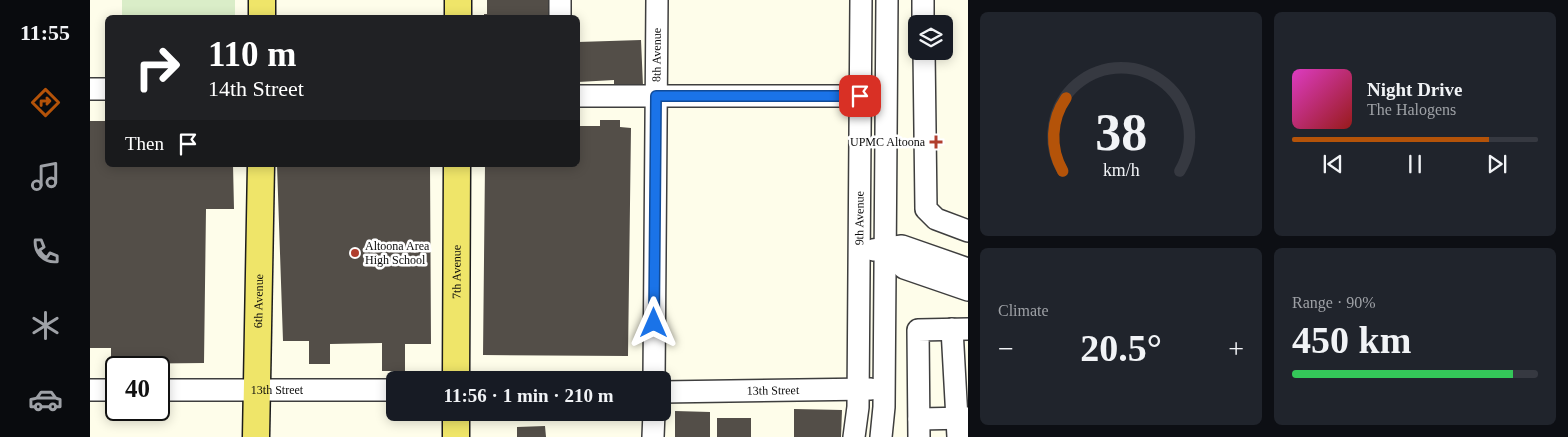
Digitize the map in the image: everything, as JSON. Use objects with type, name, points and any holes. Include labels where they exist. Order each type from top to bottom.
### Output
[{"type":"main road","points":[[262,0],[262,15]]},
{"type":"main road","points":[[458,0],[458,15]]},
{"type":"main road","name":"6th Avenue","points":[[256,437],[261,167]]},
{"type":"main road","name":"7th Avenue","points":[[456,371],[457,167]]},
{"type":"main road","points":[[456,421],[456,437]]},
{"type":"street","points":[[560,0],[560,15]]},
{"type":"street","name":"8th Avenue","points":[[654,371],[657,0]]},
{"type":"street","name":"9th Avenue","points":[[854,437],[858,388],[861,0]]},
{"type":"street","name":"9th Avenue","points":[[881,437],[884,389],[887,0]]},
{"type":"street","points":[[923,0],[923,15]]},
{"type":"street","points":[[924,60],[926,209],[936,219],[968,232]]},
{"type":"street","points":[[90,89],[105,89]]},
{"type":"street","points":[[580,96],[887,96]]},
{"type":"street","points":[[860,250],[885,250],[902,246],[968,269]]},
{"type":"street","points":[[885,250],[904,268],[968,290]]},
{"type":"street","points":[[960,329],[962,425],[919,428],[918,330],[960,329]]},
{"type":"street","name":"13th Street","points":[[671,392],[884,389]]},
{"type":"street","points":[[90,390],[105,390]]},
{"type":"street","name":"13th Street","points":[[170,390],[386,390]]},
{"type":"street","points":[[653,437],[654,421]]},
{"type":"green space","points":[[122,0],[235,0],[235,15],[122,15]]},
{"type":"building","points":[[487,0],[550,0],[550,15],[484,15],[487,14]]},
{"type":"building","points":[[641,40],[643,86],[614,88],[614,80],[580,82],[580,42]]},
{"type":"building","points":[[600,120],[620,120],[620,127],[631,128],[628,356],[483,355],[485,167],[580,167],[580,126],[600,126]]},
{"type":"building","points":[[90,121],[105,121],[105,167],[233,167],[234,209],[206,209],[204,363],[170,363],[170,356],[111,356],[111,348],[90,348]]},
{"type":"building","name":"Altoona Area High School","points":[[277,167],[430,167],[431,344],[405,344],[405,371],[382,371],[382,343],[330,344],[330,364],[309,364],[309,341],[283,341]]},
{"type":"building","points":[[794,409],[842,410],[841,437],[794,437]]},
{"type":"building","points":[[675,411],[710,412],[710,437],[675,437]]},
{"type":"building","points":[[717,418],[751,418],[751,437],[717,437]]},
{"type":"building","points":[[545,426],[546,437],[517,437],[517,427]]},
{"type":"place","name":"UPMC Altoona","points":[[936,142]]},
{"type":"place","name":"Altoona Area High School","points":[[355,253]]},
{"type":"route","points":[[654,323],[656,96],[860,96]]}]
